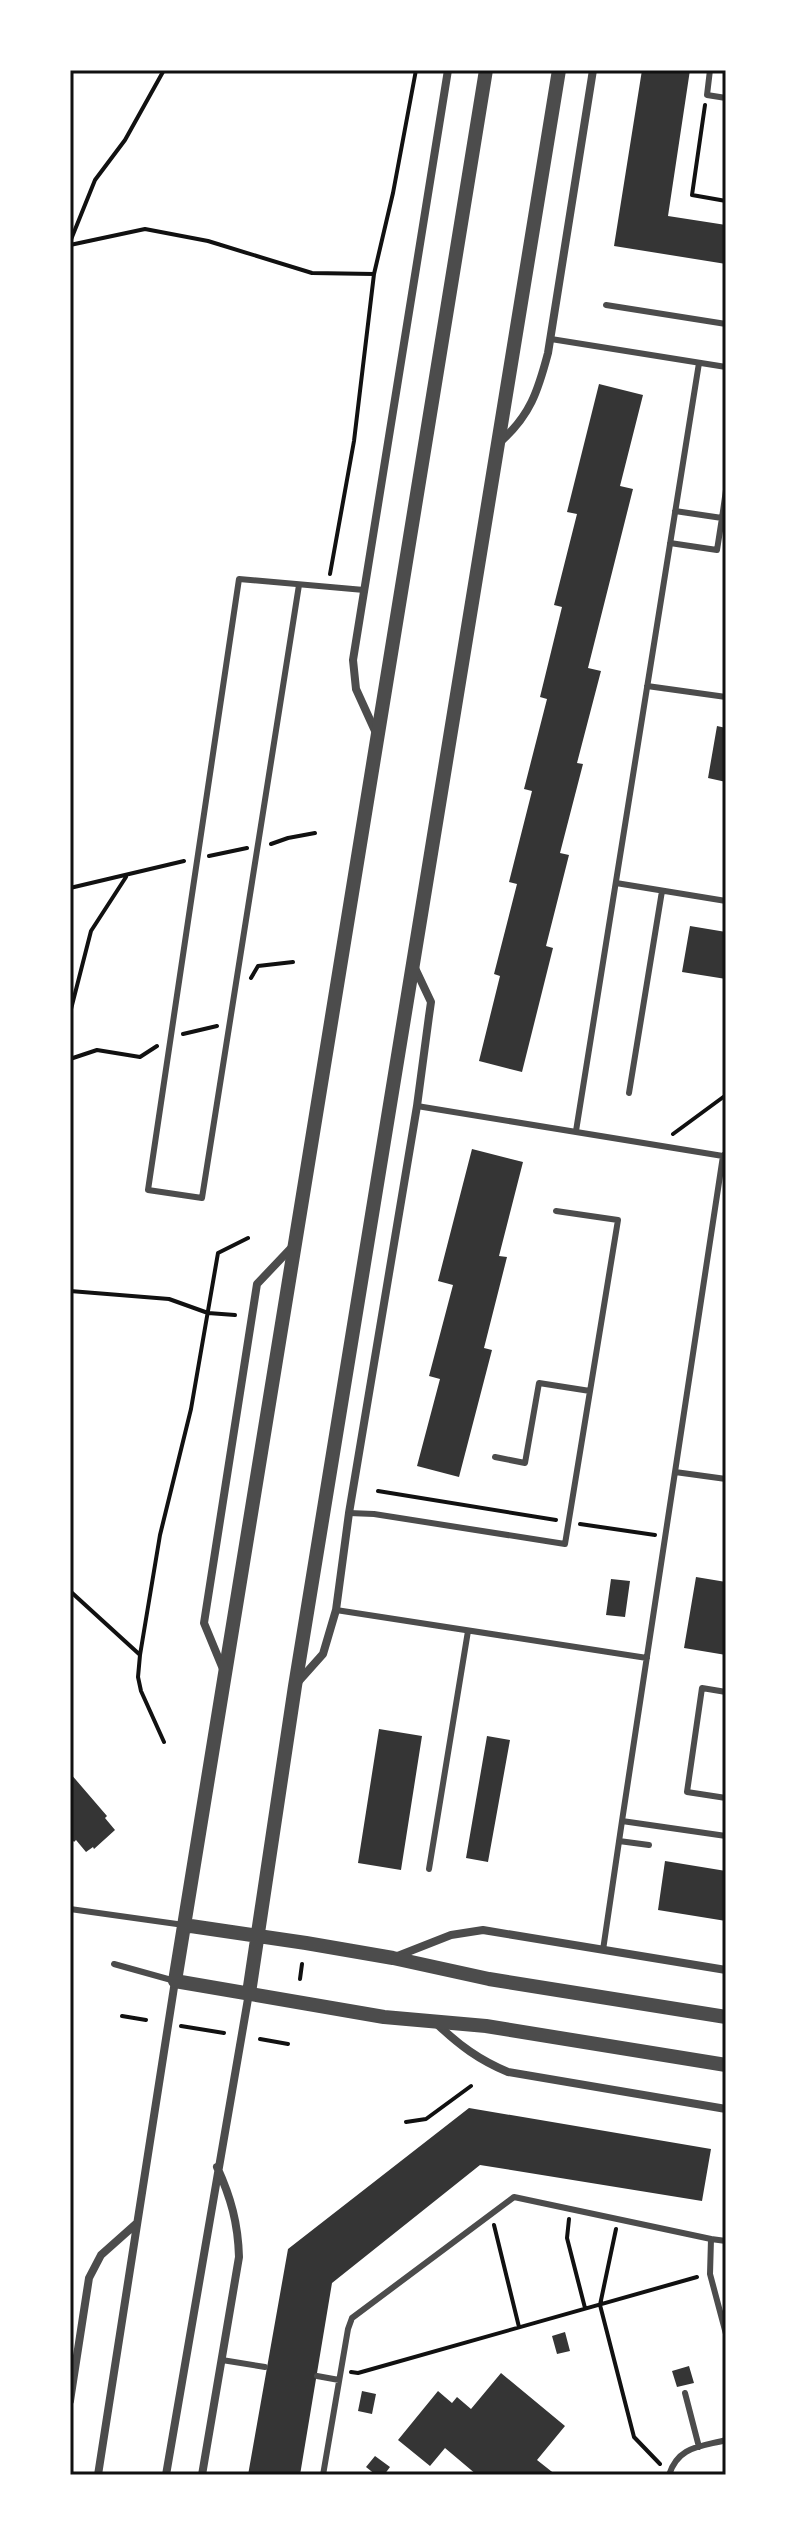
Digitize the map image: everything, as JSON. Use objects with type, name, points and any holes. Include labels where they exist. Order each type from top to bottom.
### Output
[{"type":"street","points":[[379,739],[356,689],[353,660],[448,70]]},
{"type":"street","points":[[98,2475],[184,1925],[486,70]]},
{"type":"street","points":[[166,2475],[249,1993],[295,1686],[559,70]]},
{"type":"street","points":[[496,445],[527,414],[539,388],[551,339],[593,70]]},
{"type":"street","points":[[295,1686],[323,1654],[336,1610],[431,1002],[414,964]]},
{"type":"street","points":[[225,1675],[204,1623],[257,1284],[297,1242]]},
{"type":"street","points":[[184,1925],[258,1935],[393,1958],[489,1979],[726,2017]]},
{"type":"street","points":[[393,1958],[451,1935],[483,1930],[726,1970]]},
{"type":"street","points":[[175,1981],[384,2017],[486,2026],[726,2065]]},
{"type":"street","points":[[434,2021],[483,2062],[508,2072],[726,2109]]},
{"type":"street","points":[[202,2475],[239,2257],[238,2229],[232,2201],[217,2167]]},
{"type":"street","points":[[70,2401],[89,2278],[101,2255],[138,2223]]},
{"type":"lane","points":[[710,70],[707,95],[726,98]]},
{"type":"lane","points":[[606,305],[726,324]]},
{"type":"lane","points":[[551,339],[726,367]]},
{"type":"lane","points":[[576,1131],[699,363]]},
{"type":"lane","points":[[670,543],[717,550],[726,494]]},
{"type":"lane","points":[[675,511],[722,518]]},
{"type":"lane","points":[[299,585],[202,1198],[148,1190],[239,579],[364,590]]},
{"type":"lane","points":[[647,686],[726,697]]},
{"type":"lane","points":[[616,883],[726,901]]},
{"type":"lane","points":[[629,1093],[662,891]]},
{"type":"lane","points":[[417,1106],[724,1154],[603,1950]]},
{"type":"lane","points":[[349,1513],[374,1514],[565,1544],[618,1220],[556,1211]]},
{"type":"lane","points":[[495,1457],[525,1463],[539,1383],[590,1391]]},
{"type":"lane","points":[[675,1472],[726,1479]]},
{"type":"lane","points":[[336,1610],[647,1658]]},
{"type":"lane","points":[[429,1869],[468,1631]]},
{"type":"lane","points":[[726,1692],[702,1688],[687,1792],[726,1798]]},
{"type":"lane","points":[[622,1821],[726,1836]]},
{"type":"lane","points":[[619,1841],[649,1845]]},
{"type":"lane","points":[[70,1909],[184,1925]]},
{"type":"lane","points":[[114,1964],[175,1981]]},
{"type":"lane","points":[[323,2475],[352,2318],[514,2197],[726,2241]]},
{"type":"lane","points":[[711,2239],[710,2274],[726,2334]]},
{"type":"lane","points":[[222,2360],[265,2367]]},
{"type":"lane","points":[[317,2376],[339,2380]]},
{"type":"lane","points":[[685,2393],[699,2447]]},
{"type":"lane","points":[[669,2475],[674,2459],[686,2450],[726,2440]]},
{"type":"path","points":[[70,243],[95,180],[125,140],[164,70]]},
{"type":"path","points":[[328,588],[354,441],[374,274],[416,70]]},
{"type":"path","points":[[707,95],[692,195],[726,201]]},
{"type":"path","points":[[70,243],[145,229],[208,241],[312,273],[374,274]]},
{"type":"path","points":[[70,888],[197,858],[247,848],[257,849],[315,833]]},
{"type":"path","points":[[70,1013],[91,931],[127,875]]},
{"type":"path","points":[[258,966],[293,962]]},
{"type":"path","points":[[659,1145],[726,1095]]},
{"type":"path","points":[[164,1742],[141,1691],[138,1677],[160,1535],[191,1409],[218,1253],[248,1238]]},
{"type":"path","points":[[70,1291],[169,1299],[208,1313],[235,1315]]},
{"type":"path","points":[[378,1491],[665,1537]]},
{"type":"path","points":[[70,1591],[140,1655]]},
{"type":"path","points":[[300,1979],[302,1964]]},
{"type":"path","points":[[122,2016],[146,2020]]},
{"type":"path","points":[[181,2026],[224,2033]]},
{"type":"path","points":[[260,2039],[288,2044]]},
{"type":"path","points":[[406,2122],[426,2119],[471,2086]]},
{"type":"path","points":[[569,2209],[567,2238],[585,2309]]},
{"type":"path","points":[[491,2214],[519,2327]]},
{"type":"path","points":[[619,2219],[600,2305],[634,2437],[669,2475]]},
{"type":"path","points":[[341,2370],[358,2373],[710,2274]]},
{"type":"building","points":[[642,70],[690,70],[668,216],[726,225],[726,264],[614,246]]},
{"type":"building","points":[[599,384],[643,395],[620,486],[633,489],[588,668],[601,671],[577,763],[583,764],[560,853],[569,855],[546,946],[553,948],[522,1072],[479,1061],[500,976],[494,974],[517,884],[509,882],[532,791],[524,789],[547,699],[540,697],[562,607],[554,605],[577,514],[567,512]]},
{"type":"building","points":[[717,726],[726,728],[726,782],[708,778]]},
{"type":"building","points":[[690,926],[726,932],[726,979],[682,972]]},
{"type":"building","points":[[472,1149],[523,1162],[499,1256],[507,1257],[484,1348],[492,1350],[459,1477],[417,1466],[440,1379],[429,1376],[453,1285],[438,1281]]},
{"type":"building","points":[[696,1577],[726,1582],[726,1655],[684,1648]]},
{"type":"building","points":[[611,1579],[630,1581],[625,1617],[606,1615]]},
{"type":"building","points":[[379,1729],[422,1736],[401,1870],[358,1863]]},
{"type":"building","points":[[487,1736],[510,1740],[488,1862],[466,1858]]},
{"type":"building","points":[[70,1773],[115,1830],[94,1849],[86,1852],[70,1837]]},
{"type":"building","points":[[665,1861],[726,1871],[726,1921],[658,1910]]},
{"type":"building","points":[[469,2108],[711,2149],[702,2201],[480,2165],[332,2283],[300,2475],[248,2475],[288,2249]]},
{"type":"building","points":[[565,2332],[570,2351],[557,2354],[552,2336]]},
{"type":"building","points":[[689,2366],[694,2383],[677,2387],[672,2371]]},
{"type":"building","points":[[501,2373],[565,2426],[537,2460],[556,2475],[477,2475],[445,2448],[430,2466],[398,2440],[438,2391],[452,2403],[457,2397],[471,2409]]},
{"type":"building","points":[[362,2391],[376,2394],[372,2414],[358,2411]]},
{"type":"building","points":[[375,2456],[390,2467],[384,2475],[376,2475],[366,2467]]}]
